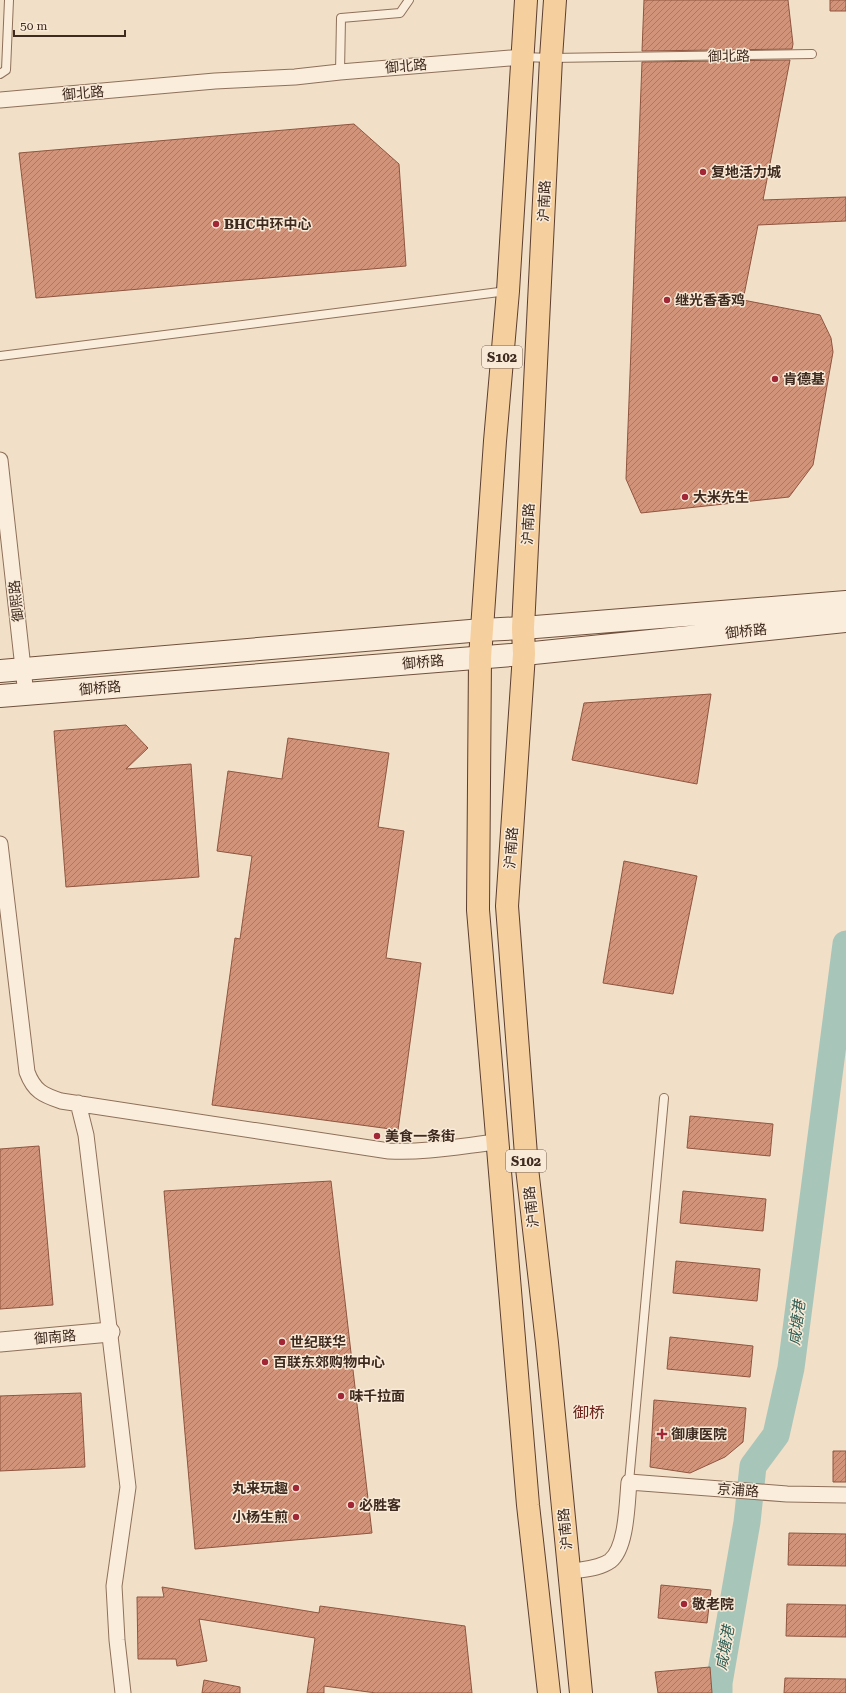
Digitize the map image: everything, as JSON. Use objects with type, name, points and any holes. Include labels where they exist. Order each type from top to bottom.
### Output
[{"type":"main road","name":"沪南路","points":[[526,0],[508,291],[495,441],[480,658],[478,910],[528,1505],[549,1693]]},
{"type":"main road","name":"沪南路","points":[[555,0],[523,628],[524,654],[507,906],[527,1168],[547,1343],[581,1693]]},
{"type":"main road","name":"御桥路","points":[[0,671],[482,630],[838,613]]},
{"type":"main road","name":"御桥路","points":[[0,696],[524,654],[838,613]]},
{"type":"street","name":"御北路","points":[[0,100],[215,82],[295,77],[522,56]]},
{"type":"street","name":"御熙路","points":[[0,460],[26,694]]},
{"type":"street","points":[[0,844],[27,1072],[30,1082],[37,1090],[61,1101],[388,1151],[422,1151],[497,1142]]},
{"type":"street","points":[[78,1103],[86,1135],[128,1488],[114,1586],[117,1640],[124,1693]]},
{"type":"street","name":"御南路","points":[[0,1342],[110,1332]]},
{"type":"street","points":[[569,1572],[599,1566],[611,1560],[618,1552],[622,1538],[629,1482]]},
{"type":"street","name":"京浦路","points":[[629,1482],[787,1494],[846,1495]]},
{"type":"lane","points":[[0,74],[6,70],[9,0]]},
{"type":"lane","points":[[340,72],[341,18],[400,13],[409,0]]},
{"type":"lane","name":"御北路","points":[[522,56],[551,58],[812,54]]},
{"type":"lane","points":[[0,356],[508,291]]},
{"type":"lane","points":[[629,1482],[664,1098]]},
{"type":"building","points":[[644,0],[788,0],[793,44],[792,49],[642,51]]},
{"type":"building","points":[[830,0],[846,0],[846,11],[830,11]]},
{"type":"building","name":"复地活力城","points":[[790,60],[763,200],[846,197],[846,221],[758,225],[743,300],[820,315],[831,338],[833,352],[813,465],[789,497],[641,513],[626,479],[642,62]]},
{"type":"building","points":[[354,124],[399,164],[406,266],[36,298],[19,153]]},
{"type":"building","points":[[711,694],[697,784],[572,760],[584,703]]},
{"type":"building","points":[[126,725],[148,748],[126,769],[191,764],[199,877],[66,887],[54,731]]},
{"type":"building","points":[[288,738],[389,753],[378,827],[404,831],[386,958],[421,963],[398,1130],[212,1105],[235,938],[240,939],[252,856],[217,851],[228,771],[282,779]]},
{"type":"building","points":[[624,861],[697,876],[673,994],[603,983]]},
{"type":"building","points":[[690,1116],[773,1124],[770,1156],[687,1148]]},
{"type":"building","points":[[39,1146],[53,1305],[0,1309],[0,1149]]},
{"type":"building","name":"百联东郊购物中心","points":[[331,1181],[372,1533],[195,1549],[164,1191]]},
{"type":"building","points":[[683,1191],[766,1199],[763,1231],[680,1223]]},
{"type":"building","points":[[676,1261],[760,1269],[757,1301],[673,1293]]},
{"type":"building","points":[[670,1337],[753,1346],[750,1377],[667,1369]]},
{"type":"building","points":[[81,1393],[85,1467],[0,1471],[0,1396]]},
{"type":"building","name":"御康医院","points":[[654,1400],[746,1408],[743,1442],[725,1457],[690,1473],[650,1467]]},
{"type":"building","points":[[833,1451],[846,1451],[846,1482],[833,1482]]},
{"type":"building","points":[[789,1533],[846,1534],[846,1566],[788,1565]]},
{"type":"building","name":"敬老院","points":[[661,1585],[711,1590],[707,1623],[658,1618]]},
{"type":"building","points":[[162,1587],[319,1613],[320,1606],[465,1626],[472,1693],[376,1693],[324,1686],[324,1693],[307,1693],[315,1638],[199,1619],[207,1661],[177,1666],[176,1659],[138,1659],[137,1597],[164,1597]]},
{"type":"building","points":[[787,1604],[846,1605],[846,1637],[786,1636]]},
{"type":"building","points":[[710,1667],[712,1693],[658,1693],[655,1672]]},
{"type":"building","points":[[785,1678],[846,1679],[846,1693],[784,1693]]},
{"type":"building","points":[[204,1680],[240,1687],[240,1693],[202,1693]]},
{"type":"waterway","name":"咸塘港","points":[[719,1693],[719,1683],[747,1522],[753,1466],[776,1435],[791,1368],[846,944]]},
{"type":"place","name":"复地活力城","points":[[703,172]]},
{"type":"place","name":"BHC中环中心","points":[[216,224]]},
{"type":"place","name":"继光香香鸡","points":[[667,300]]},
{"type":"place","name":"肯德基","points":[[775,379]]},
{"type":"place","name":"大米先生","points":[[685,497]]},
{"type":"place","name":"美食一条街","points":[[377,1136]]},
{"type":"place","name":"世纪联华","points":[[282,1342]]},
{"type":"place","name":"百联东郊购物中心","points":[[265,1362]]},
{"type":"place","name":"味千拉面","points":[[341,1396]]},
{"type":"place","name":"御康医院","points":[[662,1434]]},
{"type":"place","name":"丸来玩趣","points":[[296,1488]]},
{"type":"place","name":"必胜客","points":[[351,1505]]},
{"type":"place","name":"小杨生煎","points":[[296,1517]]},
{"type":"place","name":"敬老院","points":[[684,1604]]},
{"type":"district","name":"御桥","points":[[589,1412]]}]
